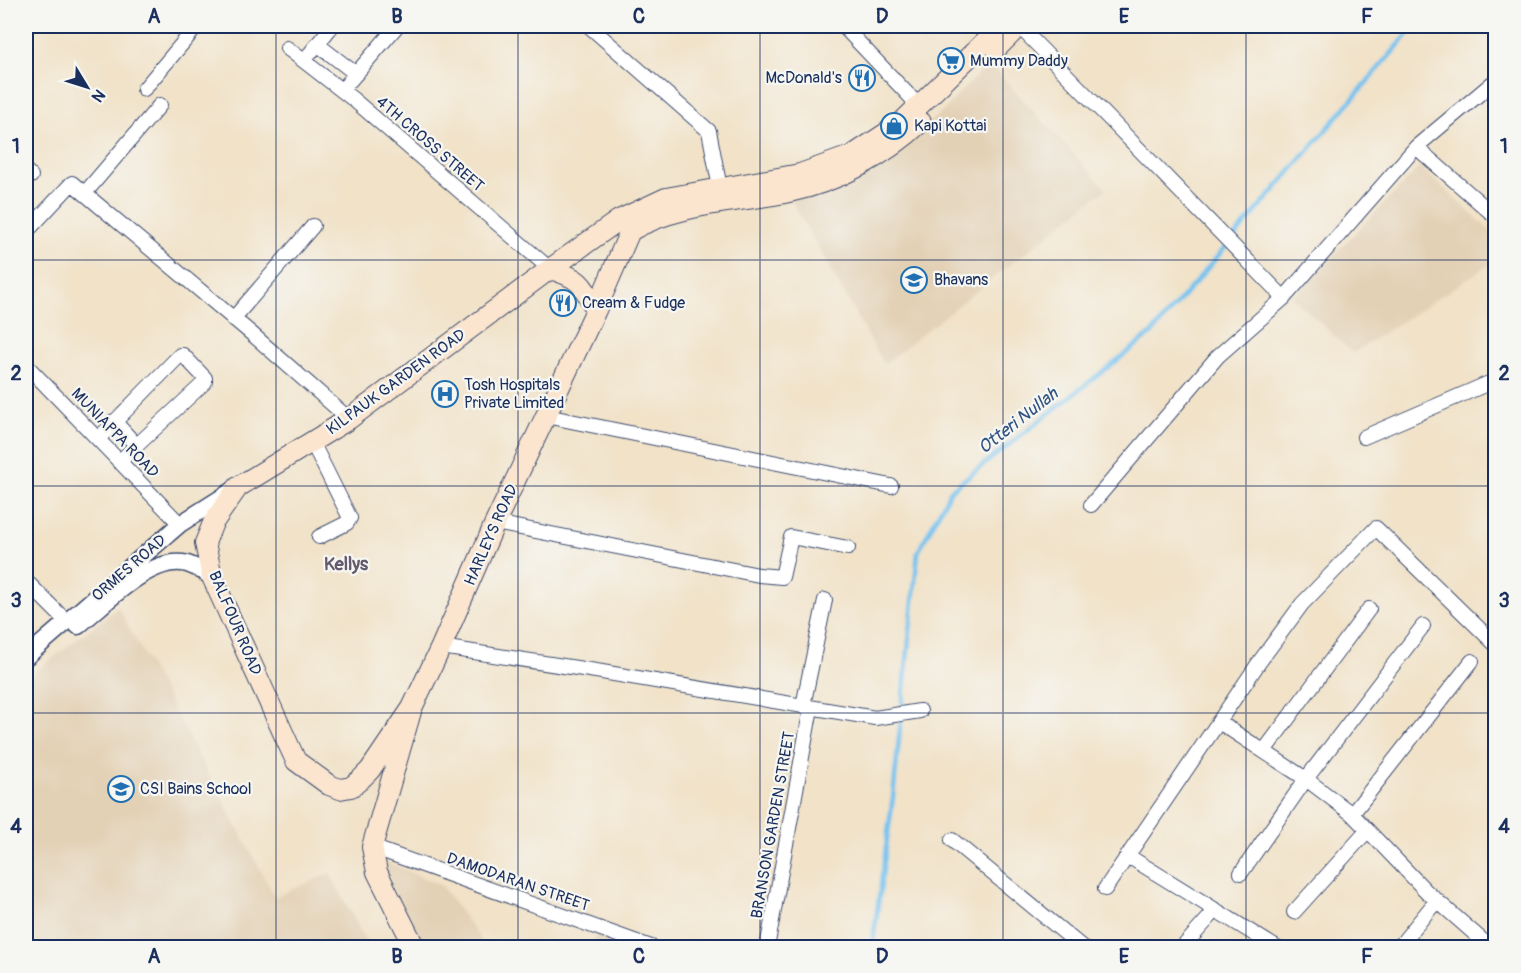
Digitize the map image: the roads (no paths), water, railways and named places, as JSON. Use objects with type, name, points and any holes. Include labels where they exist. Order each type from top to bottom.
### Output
[{"type":"main road","name":"KILPAUK GARDEN ROAD","points":[[238,487],[349,419],[619,220],[666,198],[800,174],[853,154],[900,124],[1001,26]]},
{"type":"main road","name":"HARLEYS ROAD","points":[[372,848],[412,708],[495,523],[596,310],[630,231],[668,214],[791,192],[866,164],[907,136],[1019,26]]},
{"type":"main road","points":[[550,269],[570,275],[584,286],[596,310]]},
{"type":"main road","name":"BALFOUR ROAD","points":[[238,487],[213,523],[205,543],[212,577],[296,761],[329,785],[340,789],[351,787],[370,770],[412,708]]},
{"type":"main road","points":[[372,848],[377,872],[415,948]]},
{"type":"street","points":[[144,90],[195,26]]},
{"type":"street","points":[[304,61],[332,26]]},
{"type":"street","points":[[342,90],[397,26]]},
{"type":"street","points":[[589,26],[709,131],[720,188]]},
{"type":"street","points":[[843,26],[920,106]]},
{"type":"street","points":[[1019,26],[1284,298]]},
{"type":"street","points":[[317,44],[356,74]]},
{"type":"street","name":"4TH CROSS STREET","points":[[287,48],[342,90],[550,269]]},
{"type":"street","points":[[1091,505],[1218,356],[1284,298],[1416,147],[1496,80]]},
{"type":"street","points":[[86,193],[160,105]]},
{"type":"street","points":[[1416,147],[1496,216]]},
{"type":"street","points":[[31,228],[72,183],[349,419]]},
{"type":"street","points":[[233,319],[313,226]]},
{"type":"street","points":[[98,439],[180,355],[183,355],[205,378],[205,382],[119,462]]},
{"type":"street","name":"MUNIAPPA ROAD","points":[[26,365],[180,524]]},
{"type":"street","points":[[1364,437],[1496,380]]},
{"type":"street","points":[[546,416],[891,486]]},
{"type":"street","points":[[114,421],[137,446]]},
{"type":"street","points":[[312,442],[351,519],[319,537]]},
{"type":"street","name":"ORMES ROAD","points":[[26,659],[66,621],[180,524],[238,487]]},
{"type":"street","points":[[495,523],[759,575],[782,577],[791,537],[848,548]]},
{"type":"street","points":[[1106,889],[1260,661],[1302,604],[1376,528],[1496,645]]},
{"type":"street","name":"ORMES ROAD","points":[[26,659],[77,626],[139,576],[160,565],[184,562],[212,577]]},
{"type":"street","points":[[26,581],[66,621]]},
{"type":"street","name":"BRANSON GARDEN STREET","points":[[767,948],[825,600]]},
{"type":"street","points":[[1264,751],[1369,609]]},
{"type":"street","points":[[1240,873],[1305,779],[1423,626]]},
{"type":"street","points":[[441,647],[874,718],[920,711]]},
{"type":"street","points":[[1352,814],[1472,661]]},
{"type":"street","points":[[1219,722],[1305,779],[1352,814],[1437,900],[1491,948]]},
{"type":"street","points":[[1294,912],[1367,831]]},
{"type":"street","points":[[952,840],[1083,948]]},
{"type":"street","name":"DAMODARAN STREET","points":[[372,848],[654,948]]},
{"type":"street","points":[[1128,856],[1277,948]]},
{"type":"street","points":[[1398,948],[1437,900]]},
{"type":"street","points":[[1182,948],[1216,910]]},
{"type":"waterway","name":"Otteri Nullah","points":[[872,948],[893,797],[918,552],[951,490],[1152,333],[1415,26]]},
{"type":"place","name":"Mummy Daddy","points":[[951,61]]},
{"type":"place","name":"McDonald's","points":[[862,78]]},
{"type":"place","name":"Kapi Kottai","points":[[894,126]]},
{"type":"place","name":"Bhavans","points":[[914,280]]},
{"type":"place","name":"Cream & Fudge","points":[[563,303]]},
{"type":"place","name":"Tosh Hospitals Private Limited","points":[[445,394]]},
{"type":"place","name":"CSI Bains School","points":[[121,789]]},
{"type":"district","name":"Kellys","points":[[346,564]]}]
